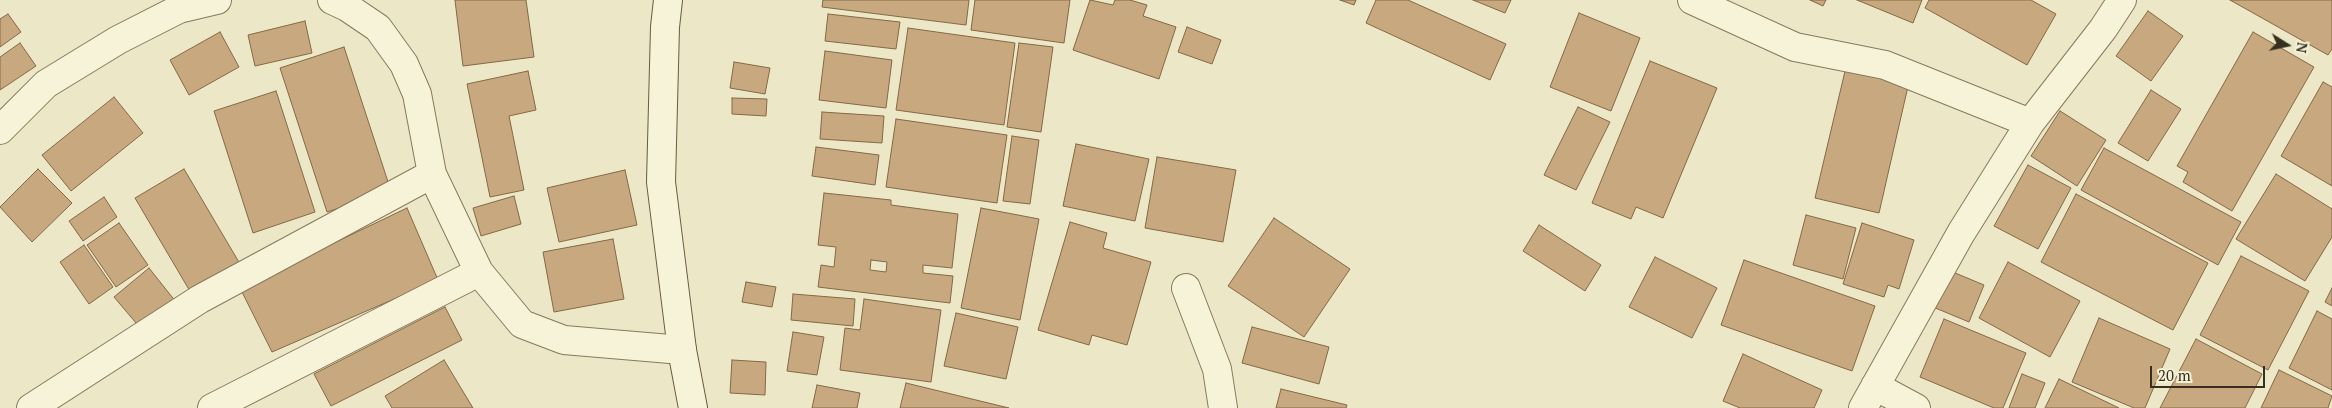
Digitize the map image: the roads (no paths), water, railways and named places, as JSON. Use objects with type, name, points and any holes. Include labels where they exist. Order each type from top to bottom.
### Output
[{"type":"street","points":[[0,130],[46,84],[118,40],[179,9],[217,0]]},
{"type":"street","points":[[332,0],[347,7],[378,28],[404,64],[417,94],[432,174],[479,272],[522,324],[564,340],[682,350]]},
{"type":"street","points":[[668,0],[664,27],[661,182],[682,350],[693,408]]},
{"type":"street","points":[[1692,0],[1795,47],[1885,66],[2030,123]]},
{"type":"street","points":[[1916,408],[1869,397],[1961,233],[2030,123],[2103,29],[2122,0]]},
{"type":"street","points":[[31,408],[200,299],[432,174]]},
{"type":"street","points":[[212,408],[479,272]]},
{"type":"street","points":[[1186,288],[1217,369],[1223,408]]}]
